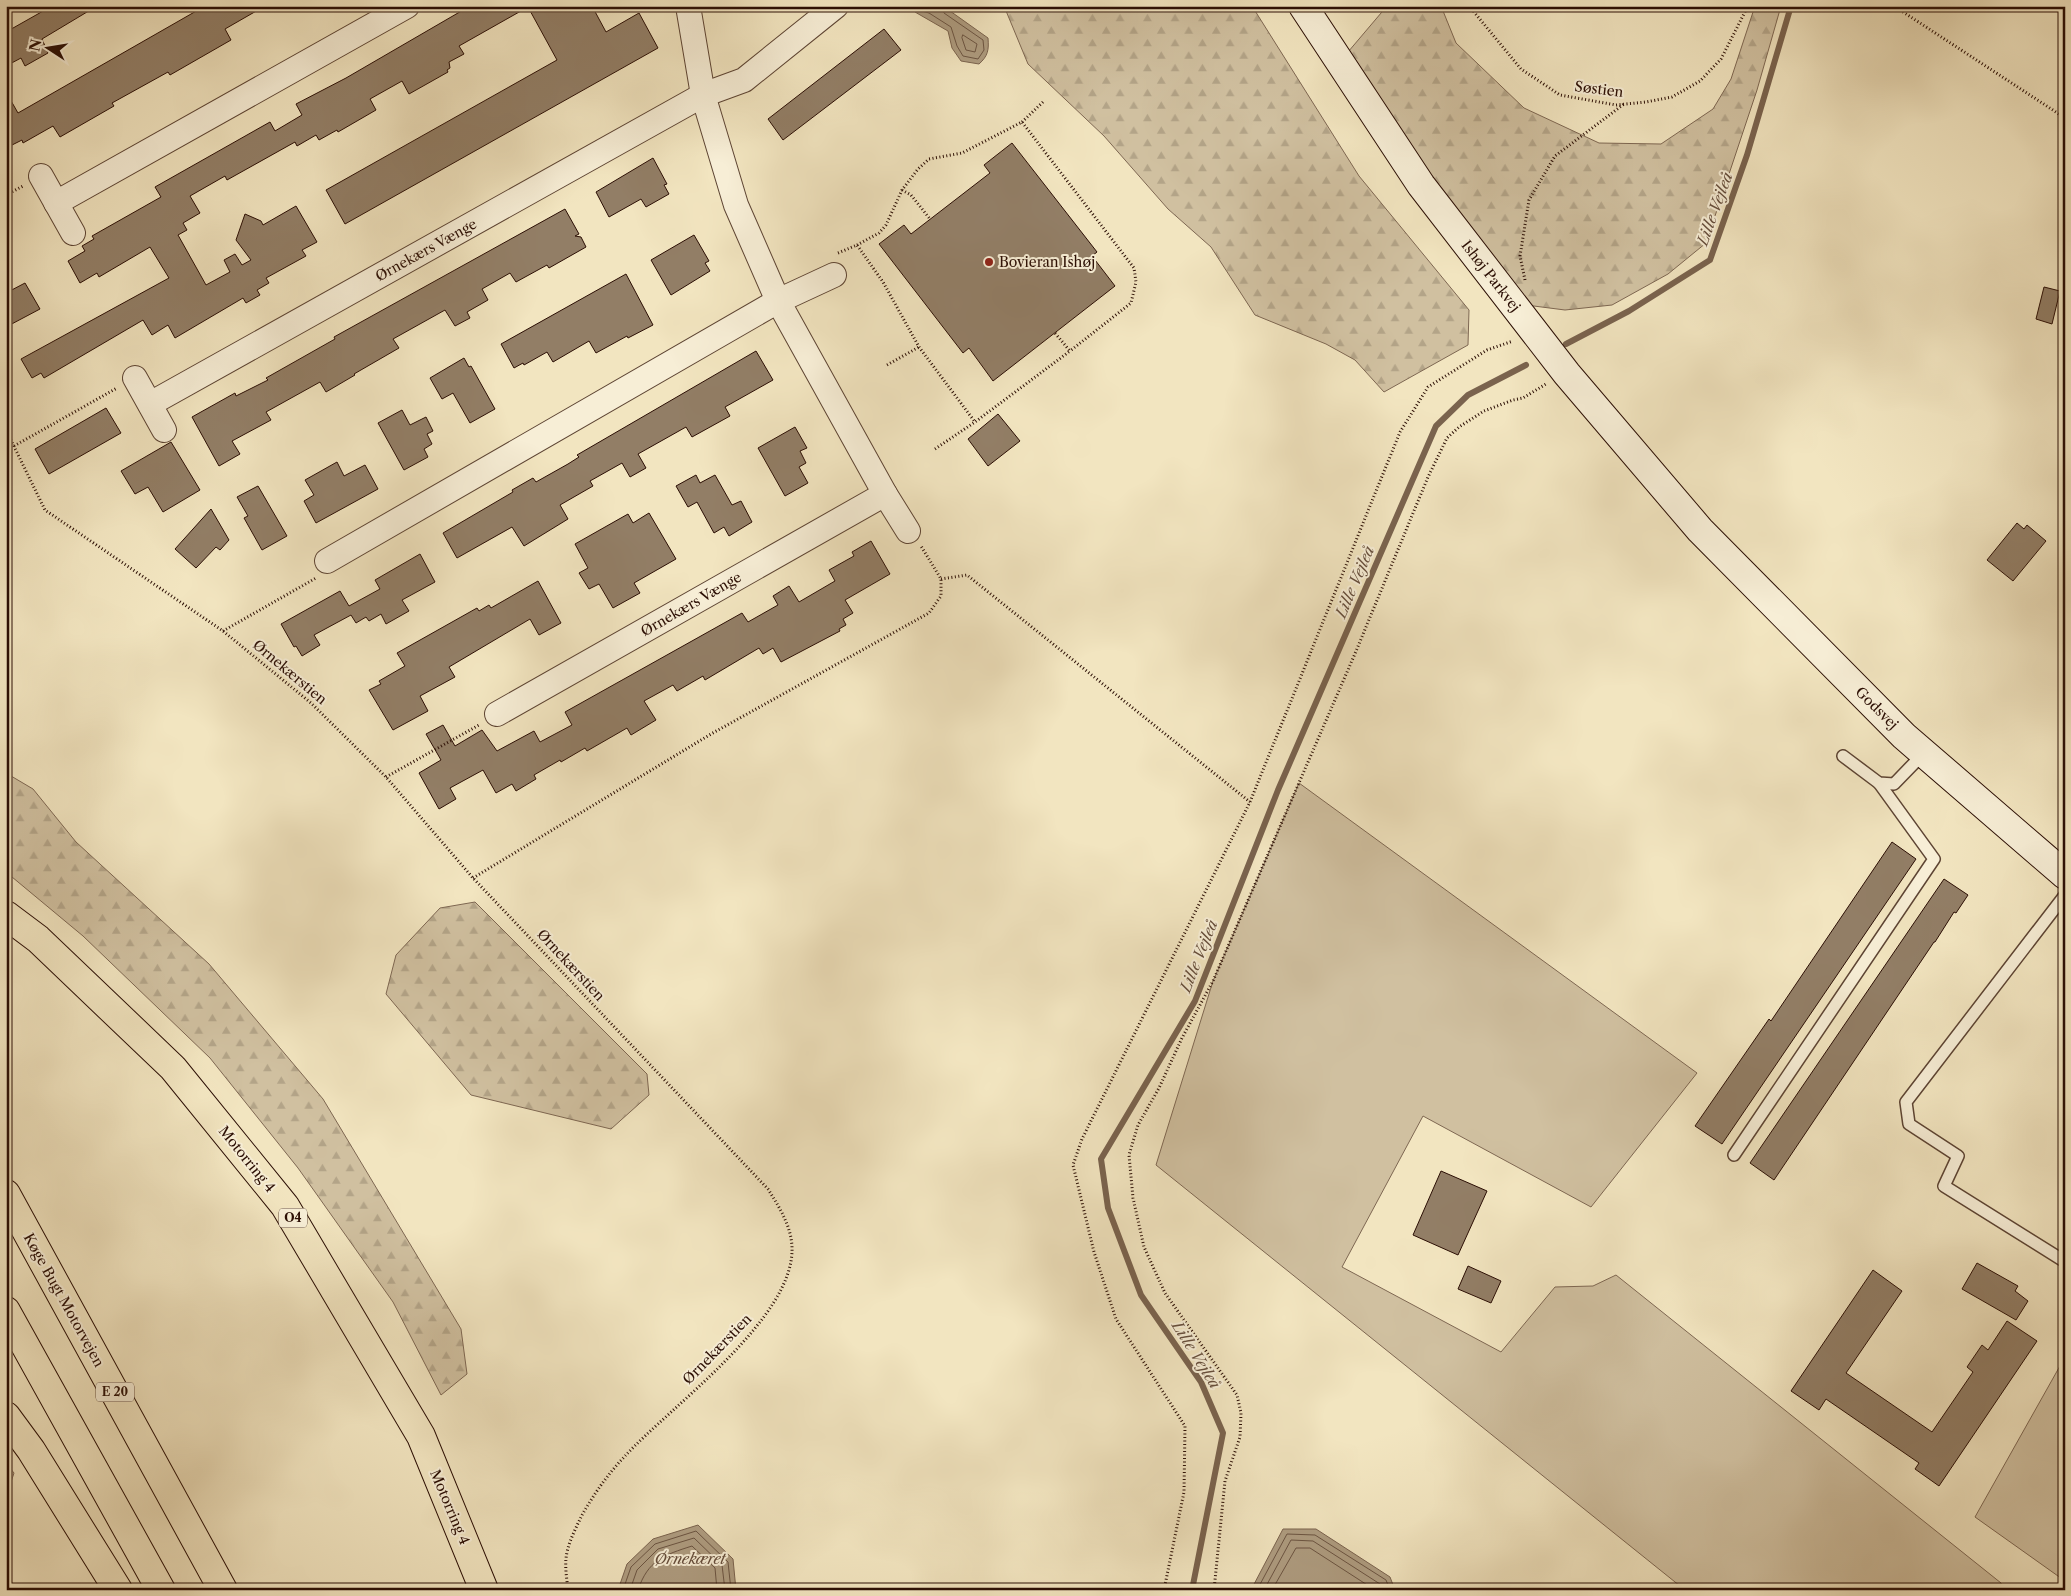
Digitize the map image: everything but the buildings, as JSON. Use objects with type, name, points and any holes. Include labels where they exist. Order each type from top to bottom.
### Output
[{"type":"highway","name":"Motorring 4","points":[[6,915],[38,939],[173,1068],[285,1206],[421,1436],[484,1590]]},
{"type":"highway","name":"Køge Bugt Motorvejen","points":[[6,1194],[223,1590]]},
{"type":"highway","points":[[6,1311],[161,1590]]},
{"type":"highway","points":[[6,1416],[31,1450],[118,1590]]},
{"type":"street","points":[[56,203],[407,6]]},
{"type":"street","points":[[688,6],[703,95],[736,205],[778,301],[885,494],[908,531]]},
{"type":"street","name":"Ørnekærs Vænge","points":[[150,404],[703,95],[744,80],[836,6]]},
{"type":"street","name":"Ishøj Parkvej","points":[[1303,6],[1421,185],[1566,374],[1700,530]]},
{"type":"street","points":[[41,176],[73,232]]},
{"type":"street","points":[[327,561],[778,301],[834,265]]},
{"type":"street","points":[[136,378],[164,430]]},
{"type":"street","name":"Ørnekærs Vænge","points":[[496,714],[885,494]]},
{"type":"street","name":"Godsvej","points":[[1700,530],[1904,736],[2065,875]]},
{"type":"lane","points":[[1879,783],[1894,784],[1924,753]]},
{"type":"lane","points":[[1734,1155],[1934,859],[1879,783],[1843,756]]},
{"type":"lane","points":[[2064,1261],[1944,1186],[1958,1156],[1909,1124],[1906,1102],[2065,896]]},
{"type":"path","name":"Søstien","points":[[1469,6],[1521,68],[1560,95],[1616,105],[1672,97],[1700,82],[1721,59],[1748,6]]},
{"type":"path","points":[[1894,6],[2065,118]]},
{"type":"path","points":[[834,265],[857,245],[879,233],[886,225],[902,190],[918,169],[929,159],[962,153],[1022,122],[1044,102]]},
{"type":"path","points":[[1526,285],[1520,256],[1528,200],[1555,156],[1624,104]]},
{"type":"path","points":[[935,449],[975,422],[1131,303],[1136,282],[1134,268],[1022,122]]},
{"type":"path","points":[[902,190],[911,195],[930,219]]},
{"type":"path","points":[[857,245],[883,282],[919,347],[975,422]]},
{"type":"path","points":[[1055,332],[1070,351]]},
{"type":"path","points":[[1164,1590],[1184,1492],[1185,1426],[1116,1319],[1094,1252],[1073,1165],[1082,1139],[1250,802],[1400,432],[1428,387],[1487,350],[1536,334]]},
{"type":"path","points":[[887,365],[919,347]]},
{"type":"path","points":[[1214,1590],[1225,1481],[1240,1436],[1241,1413],[1237,1394],[1165,1292],[1144,1247],[1133,1198],[1129,1155],[1138,1125],[1159,1088],[1182,1038],[1213,981],[1354,656],[1428,477],[1447,438],[1459,427],[1484,411],[1512,400],[1523,398],[1543,385],[1566,374]]},
{"type":"path","points":[[14,446],[136,378]]},
{"type":"path","name":"Ørnekærstien","points":[[6,430],[45,510],[223,631],[311,703],[386,777],[473,878],[768,1189],[787,1220],[792,1247],[790,1272],[779,1297],[748,1338],[625,1456],[591,1499],[573,1532],[566,1559],[568,1590]]},
{"type":"path","points":[[473,878],[711,734],[929,613],[941,596],[941,579],[917,540],[908,531]]},
{"type":"path","points":[[223,631],[318,576],[327,561]]},
{"type":"path","points":[[941,579],[967,575],[1250,802]]},
{"type":"path","points":[[386,777],[496,714]]},
{"type":"green space","points":[[1004,6],[1083,6],[1087,8],[1089,6],[1252,6],[1359,176],[1469,310],[1468,345],[1384,392],[1355,360],[1326,344],[1255,315],[1211,247],[1168,209],[1104,136],[1028,64]]},
{"type":"green space","points":[[1387,6],[1441,6],[1456,43],[1524,108],[1599,143],[1661,144],[1713,109],[1731,79],[1755,6],[1781,6],[1757,90],[1706,243],[1668,274],[1612,305],[1565,310],[1526,305],[1417,158],[1348,52]]},
{"type":"green space","points":[[6,773],[33,789],[76,842],[209,964],[323,1099],[461,1329],[467,1374],[441,1395],[393,1302],[298,1168],[210,1058],[83,936],[6,872]]},
{"type":"green space","points":[[1299,783],[1697,1073],[1591,1207],[1423,1116],[1342,1267],[1501,1352],[1555,1287],[1593,1286],[1616,1275],[2001,1583],[2002,1590],[1685,1590],[1156,1165],[1213,981]]},
{"type":"green space","points":[[475,902],[647,1074],[649,1095],[611,1129],[471,1095],[386,994],[396,955],[440,908]]},
{"type":"green space","points":[[2065,1357],[2065,1581],[1975,1517]]},
{"type":"green space","points":[[6,1463],[14,1473],[6,1497]]},
{"type":"water","points":[[914,6],[943,6],[988,38],[988,49],[984,58],[979,64],[961,61],[952,48],[948,31],[915,12]]},
{"type":"water","name":"Ørnekæret","points":[[698,1525],[733,1559],[736,1590],[618,1590],[627,1564],[653,1539]]},
{"type":"water","points":[[1283,1529],[1316,1529],[1390,1577],[1395,1590],[1251,1590]]},
{"type":"waterway","name":"Lille Vejleå","points":[[1566,344],[1629,311],[1710,260],[1747,155],[1791,6]]},
{"type":"waterway","name":"Lille Vejleå","points":[[1192,1590],[1223,1433],[1201,1382],[1141,1295],[1108,1208],[1101,1159],[1195,1001],[1278,790],[1436,426],[1468,395],[1526,365]]},
{"type":"place","name":"Bovieran Ishøj","points":[[989,262]]}]
